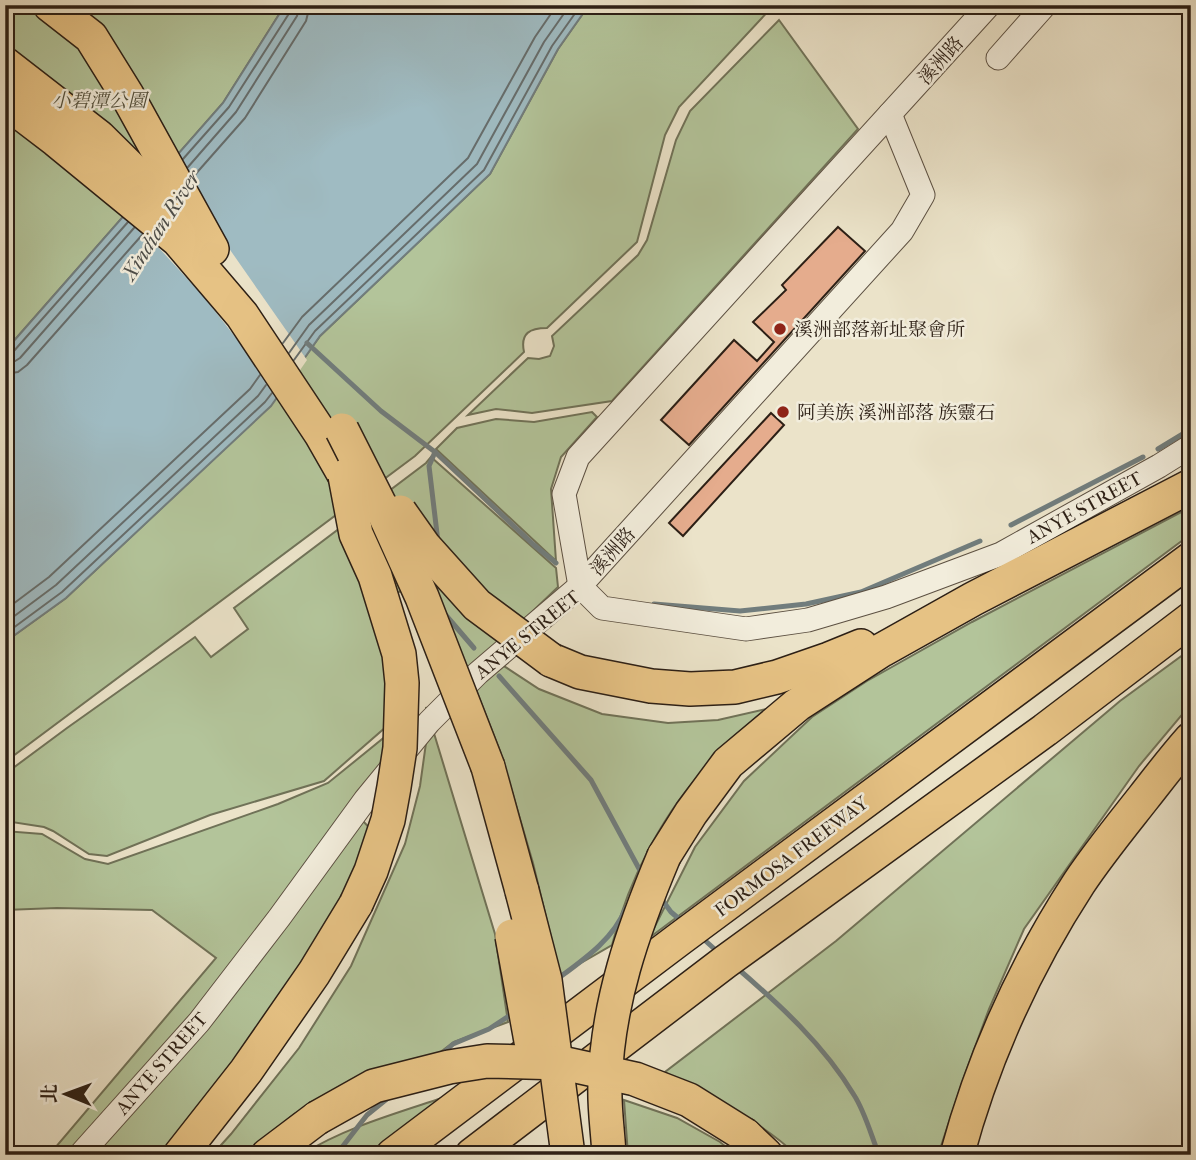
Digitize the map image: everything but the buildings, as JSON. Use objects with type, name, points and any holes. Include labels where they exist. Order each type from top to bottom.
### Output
[{"type":"highway","points":[[50,5],[91,37],[127,94],[212,249]]},
{"type":"highway","points":[[5,64],[99,137],[212,249],[252,297],[424,546],[477,605],[551,660],[580,673],[651,686],[690,689],[734,687],[777,677],[829,659],[973,599]]},
{"type":"highway","points":[[5,101],[178,240],[242,315],[321,434],[345,476],[479,769]]},
{"type":"highway","points":[[342,430],[422,597],[479,769],[513,892],[545,981],[568,1155]]},
{"type":"highway","points":[[180,1155],[261,1049],[314,973],[356,904],[371,871],[388,820],[400,748],[402,683],[399,654],[374,576],[356,534],[345,476]]},
{"type":"highway","points":[[609,1155],[605,1085],[611,1017],[625,957],[664,856],[691,813],[728,763],[797,705],[882,650],[973,599],[1191,486]]},
{"type":"highway","name":"FORMOSA FREEWAY","points":[[393,1155],[1191,559]]},
{"type":"highway","points":[[472,1155],[725,962],[1045,730],[1191,619]]},
{"type":"highway","points":[[957,1155],[1002,1025],[1048,934],[1111,838],[1191,739]]},
{"type":"highway","points":[[513,892],[546,1155]]},
{"type":"highway","points":[[268,1155],[317,1118],[374,1086],[449,1067],[487,1061],[562,1063],[635,1079],[690,1100],[755,1145]]},
{"type":"street","name":"溪洲路","points":[[580,586],[564,494],[578,457],[989,5]]},
{"type":"street","points":[[998,58],[1045,5]]},
{"type":"street","name":"溪洲路","points":[[580,586],[902,231],[923,195],[890,114]]},
{"type":"street","name":"ANYE STREET","points":[[80,1155],[199,1022],[358,809],[429,722],[478,673],[580,586],[602,608],[746,629],[808,620],[886,597],[1000,554],[1191,446]]},
{"type":"green space","name":"小碧潭公園","points":[[5,5],[285,5],[223,103],[5,351]]},
{"type":"green space","points":[[589,5],[774,5],[679,107],[665,135],[637,242],[547,328],[528,333],[524,340],[524,352],[415,456],[5,762],[5,642],[66,598],[270,406],[320,336],[490,174],[558,49]]},
{"type":"green space","points":[[779,20],[858,129],[612,401],[532,413],[496,409],[468,415],[528,358],[550,356],[554,346],[552,336],[638,255],[647,240],[676,140],[690,111]]},
{"type":"green space","points":[[592,412],[597,417],[561,457],[551,489],[556,561],[436,449],[457,428],[496,419],[534,422]]},
{"type":"green space","points":[[431,457],[556,568],[558,587],[487,655],[539,689],[602,714],[668,723],[718,720],[775,707],[714,759],[680,799],[651,845],[639,870],[612,945],[560,975],[533,863],[500,751],[469,672],[420,580],[375,606],[395,719],[324,781],[210,815],[107,856],[89,854],[44,827],[5,821],[5,774],[195,637],[211,657],[248,629],[234,608]]},
{"type":"green space","points":[[1191,507],[1191,534],[649,938],[695,847],[744,781],[812,717],[867,681],[972,622]]},
{"type":"green space","points":[[1191,649],[1191,704],[1139,766],[1024,929],[989,1009],[938,1155],[796,1155],[750,1120],[665,1072],[836,941],[1120,701]]},
{"type":"green space","points":[[426,707],[495,934],[508,1022],[454,1042],[435,1056],[348,1084],[294,1114],[244,1155],[212,1155],[299,1048],[351,966],[405,844],[420,786],[427,736]]},
{"type":"green space","points":[[397,727],[395,760],[186,1028],[71,1155],[49,1155],[216,958],[152,910],[5,910],[5,831],[42,834],[85,859],[108,864],[278,804],[328,783]]},
{"type":"green space","points":[[362,820],[377,836],[326,947],[173,1155],[90,1155]]},
{"type":"green space","points":[[442,1098],[366,1155],[301,1155],[352,1129]]},
{"type":"green space","points":[[624,1100],[677,1118],[720,1142],[736,1155],[628,1155]]},
{"type":"water","name":"Xindian River","points":[[285,5],[589,5],[558,49],[490,174],[320,336],[271,406],[66,598],[5,642],[5,351],[223,103]]},
{"type":"pier","points":[[124,210],[212,224],[307,360],[280,399],[274,387],[204,297]]},
{"type":"waterway","points":[[307,343],[381,411],[435,452],[556,563]]},
{"type":"waterway","points":[[1158,449],[1191,429]]},
{"type":"waterway","points":[[435,452],[429,466],[438,542]]},
{"type":"waterway","points":[[1011,525],[1143,457]]},
{"type":"waterway","points":[[654,604],[740,611],[806,604],[861,592],[980,541]]},
{"type":"waterway","points":[[444,613],[474,648]]},
{"type":"waterway","points":[[499,676],[591,780],[643,876]]},
{"type":"waterway","points":[[660,897],[684,923]]},
{"type":"waterway","points":[[556,980],[605,940],[626,908]]},
{"type":"waterway","points":[[700,936],[719,953]]},
{"type":"waterway","points":[[737,968],[785,1011],[829,1059],[858,1102],[879,1155]]},
{"type":"waterway","points":[[442,1054],[453,1044],[489,1029],[515,1012]]},
{"type":"waterway","points":[[336,1155],[367,1115],[388,1098]]},
{"type":"place","name":"溪洲部落新址聚會所","points":[[780,329]]},
{"type":"place","name":"阿美族 溪洲部落 族靈石","points":[[783,412]]}]
